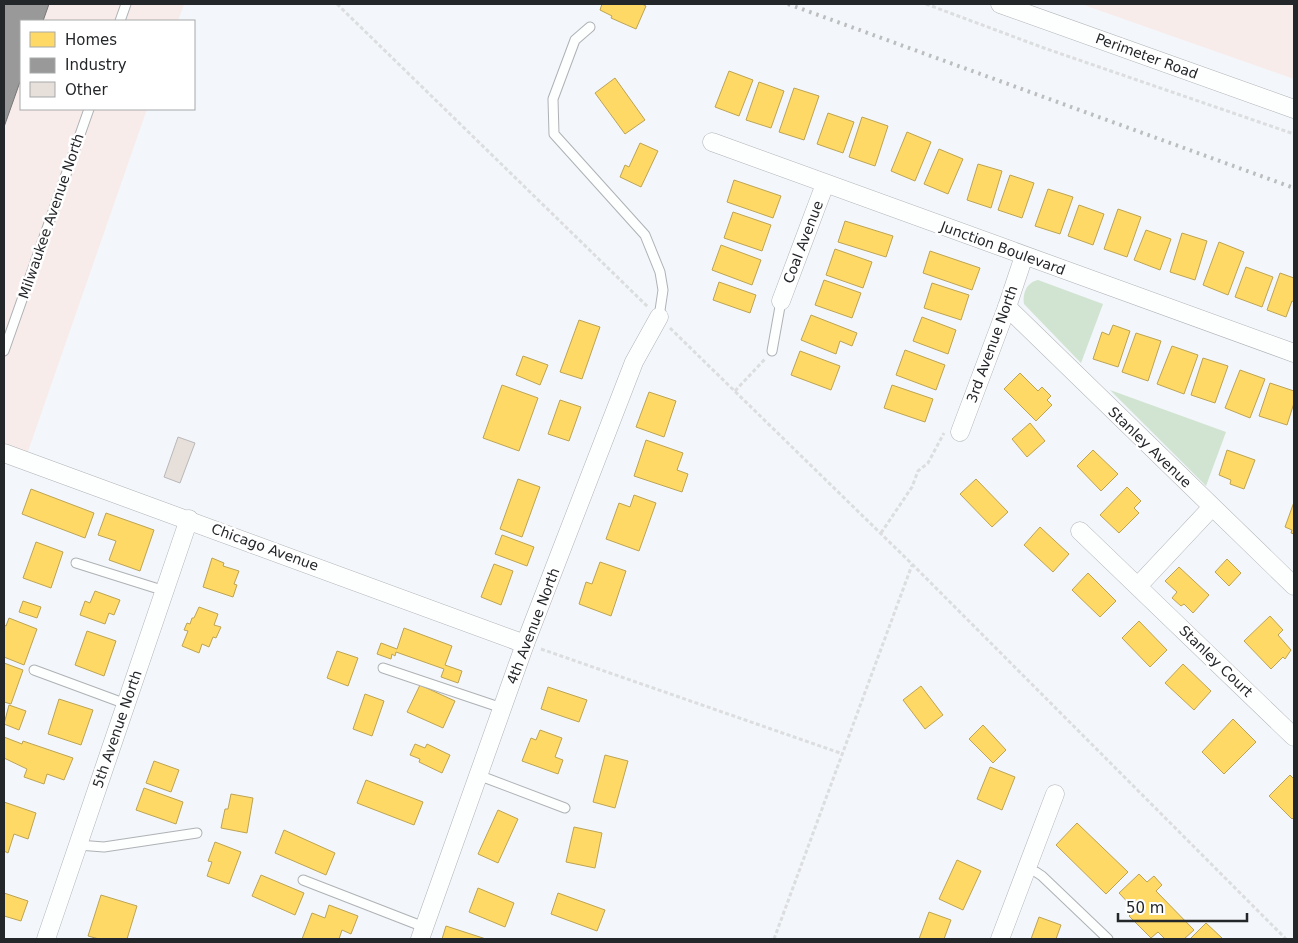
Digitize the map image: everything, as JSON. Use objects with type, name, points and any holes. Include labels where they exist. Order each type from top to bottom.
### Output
[{"type":"street","name":"Perimeter Road","points":[[1000,4],[1294,109]]},
{"type":"street","name":"Junction Boulevard","points":[[712,142],[1294,353]]},
{"type":"street","name":"Coal Avenue","points":[[781,301],[825,184]]},
{"type":"street","name":"3rd Avenue North","points":[[960,432],[1024,256]]},
{"type":"street","name":"Stanley Avenue","points":[[1007,307],[1294,586]]},
{"type":"street","name":"4th Avenue North","points":[[422,933],[502,708],[634,362],[661,319]]},
{"type":"street","name":"Chicago Avenue","points":[[4,453],[189,519],[526,644]]},
{"type":"street","points":[[1138,586],[1212,507]]},
{"type":"street","name":"5th Avenue North","points":[[50,938],[78,845],[189,519]]},
{"type":"street","name":"Stanley Court","points":[[1080,531],[1294,737]]},
{"type":"street","points":[[1000,939],[1055,794]]},
{"type":"lane","points":[[120,20],[126,4]]},
{"type":"lane","points":[[590,27],[575,40],[553,99],[554,134],[645,235],[660,272],[663,290],[661,319]]},
{"type":"lane","name":"Milwaukee Avenue North","points":[[4,351],[89,110]]},
{"type":"lane","points":[[772,351],[781,301]]},
{"type":"lane","points":[[76,564],[165,591]]},
{"type":"lane","points":[[383,668],[502,708]]},
{"type":"lane","points":[[34,670],[126,704]]},
{"type":"lane","points":[[478,775],[565,808]]},
{"type":"lane","points":[[78,845],[104,847],[197,833]]},
{"type":"lane","points":[[1027,869],[1042,876],[1108,939]]},
{"type":"lane","points":[[303,880],[422,933]]},
{"type":"path","points":[[337,4],[881,533],[1286,939]]},
{"type":"path","points":[[926,4],[1044,48],[1294,134]]},
{"type":"path","points":[[735,391],[772,351]]},
{"type":"path","points":[[881,533],[912,487],[918,471],[928,463],[945,431],[960,432]]},
{"type":"path","points":[[774,939],[912,565]]},
{"type":"path","points":[[526,644],[842,754]]},
{"type":"shaded area","points":[[4,4],[184,4],[178,20],[20,20],[20,110],[147,110],[25,460],[4,453]]},
{"type":"shaded area","points":[[1081,4],[1294,4],[1294,79]]},
{"type":"green space","points":[[1038,280],[1103,304],[1081,363],[1024,304],[1026,289],[1031,283]]},
{"type":"green space","points":[[1110,390],[1226,432],[1206,486]]},
{"type":"building: Homes","points":[[602,4],[642,4],[646,6],[636,29],[611,18],[612,16],[600,10]]},
{"type":"building: Homes","points":[[729,71],[753,80],[739,116],[715,107]]},
{"type":"building: Homes","points":[[615,78],[645,120],[625,134],[595,93]]},
{"type":"building: Homes","points":[[759,82],[784,91],[771,128],[746,120]]},
{"type":"building: Homes","points":[[794,88],[819,96],[804,140],[779,132]]},
{"type":"building: Homes","points":[[828,113],[854,122],[843,153],[817,144]]},
{"type":"building: Homes","points":[[862,117],[888,126],[875,166],[849,157]]},
{"type":"building: Homes","points":[[907,132],[931,142],[915,181],[891,171]]},
{"type":"building: Homes","points":[[640,143],[658,151],[641,187],[620,177],[625,165],[629,167]]},
{"type":"building: Homes","points":[[939,149],[963,159],[948,194],[924,184]]},
{"type":"building: Homes","points":[[978,164],[1002,171],[991,208],[967,200]]},
{"type":"building: Homes","points":[[1010,175],[1034,183],[1022,218],[998,210]]},
{"type":"building: Homes","points":[[734,180],[781,196],[773,218],[727,202]]},
{"type":"building: Homes","points":[[1048,189],[1073,197],[1060,234],[1035,226]]},
{"type":"building: Homes","points":[[1079,205],[1104,214],[1093,245],[1068,236]]},
{"type":"building: Homes","points":[[1118,209],[1141,217],[1127,257],[1104,249]]},
{"type":"building: Homes","points":[[733,212],[771,225],[762,251],[724,238]]},
{"type":"building: Homes","points":[[845,221],[893,236],[886,257],[838,242]]},
{"type":"building: Homes","points":[[1146,230],[1171,239],[1160,270],[1134,260]]},
{"type":"building: Homes","points":[[1182,233],[1207,241],[1195,280],[1170,272]]},
{"type":"building: Homes","points":[[1219,242],[1244,252],[1228,295],[1203,285]]},
{"type":"building: Homes","points":[[721,245],[761,260],[752,285],[712,270]]},
{"type":"building: Homes","points":[[835,249],[872,262],[863,288],[826,275]]},
{"type":"building: Homes","points":[[930,251],[980,268],[972,290],[923,273]]},
{"type":"building: Homes","points":[[1246,267],[1273,277],[1262,307],[1235,297]]},
{"type":"building: Homes","points":[[1280,273],[1294,278],[1294,302],[1292,301],[1286,317],[1267,310]]},
{"type":"building: Homes","points":[[824,280],[861,293],[852,318],[815,305]]},
{"type":"building: Homes","points":[[719,282],[756,295],[750,313],[713,300]]},
{"type":"building: Homes","points":[[932,283],[969,295],[961,320],[924,308]]},
{"type":"building: Homes","points":[[811,315],[857,333],[852,346],[840,341],[836,354],[801,340]]},
{"type":"building: Homes","points":[[922,317],[956,330],[948,354],[913,341]]},
{"type":"building: Homes","points":[[579,320],[600,327],[582,379],[560,372]]},
{"type":"building: Homes","points":[[1113,325],[1130,331],[1118,367],[1093,359],[1102,332],[1109,335]]},
{"type":"building: Homes","points":[[1136,333],[1161,341],[1148,381],[1122,372]]},
{"type":"building: Homes","points":[[1172,346],[1198,355],[1184,394],[1157,384]]},
{"type":"building: Homes","points":[[905,350],[945,365],[936,390],[896,375]]},
{"type":"building: Homes","points":[[800,351],[840,366],[831,390],[791,375]]},
{"type":"building: Homes","points":[[523,356],[548,365],[540,385],[516,375]]},
{"type":"building: Homes","points":[[1203,358],[1228,366],[1215,403],[1191,395]]},
{"type":"building: Homes","points":[[1240,370],[1265,379],[1250,418],[1225,408]]},
{"type":"building: Homes","points":[[1020,373],[1038,391],[1042,387],[1051,396],[1047,400],[1052,405],[1036,421],[1004,389]]},
{"type":"building: Homes","points":[[1270,383],[1294,391],[1294,403],[1287,425],[1259,416]]},
{"type":"building: Homes","points":[[502,385],[538,398],[519,451],[483,438]]},
{"type":"building: Homes","points":[[892,385],[933,399],[925,422],[884,408]]},
{"type":"building: Homes","points":[[649,392],[676,401],[664,437],[636,427]]},
{"type":"building: Homes","points":[[560,400],[581,407],[569,441],[548,434]]},
{"type":"building: Homes","points":[[1030,423],[1045,441],[1027,457],[1012,439]]},
{"type":"building: Homes","points":[[646,440],[683,453],[677,470],[688,474],[682,492],[634,476]]},
{"type":"building: Homes","points":[[1093,450],[1118,474],[1101,491],[1077,466]]},
{"type":"building: Homes","points":[[1227,450],[1255,460],[1244,489],[1230,484],[1231,480],[1219,475]]},
{"type":"building: Homes","points":[[518,479],[540,487],[522,537],[500,529]]},
{"type":"building: Homes","points":[[976,479],[1008,512],[992,527],[960,494]]},
{"type":"building: Homes","points":[[1127,487],[1141,501],[1134,508],[1139,513],[1119,533],[1100,515]]},
{"type":"building: Homes","points":[[31,489],[94,513],[85,538],[22,514]]},
{"type":"building: Homes","points":[[634,495],[656,503],[639,551],[606,539],[619,503],[630,507]]},
{"type":"building: Homes","points":[[1294,502],[1294,534],[1291,533],[1292,530],[1285,527]]},
{"type":"building: Homes","points":[[106,513],[154,530],[140,571],[109,560],[116,541],[98,535]]},
{"type":"building: Homes","points":[[1040,527],[1069,554],[1053,572],[1024,545]]},
{"type":"building: Homes","points":[[502,535],[534,547],[527,566],[495,554]]},
{"type":"building: Homes","points":[[36,542],[63,552],[51,588],[23,578]]},
{"type":"building: Homes","points":[[212,558],[224,563],[223,566],[239,571],[234,584],[237,585],[233,597],[203,587]]},
{"type":"building: Homes","points":[[1227,559],[1241,573],[1229,586],[1215,572]]},
{"type":"building: Homes","points":[[600,562],[626,571],[611,616],[579,604],[586,582],[592,584]]},
{"type":"building: Homes","points":[[494,564],[513,571],[501,605],[481,597]]},
{"type":"building: Homes","points":[[1179,567],[1209,595],[1193,613],[1184,604],[1181,606],[1172,598],[1177,592],[1165,581]]},
{"type":"building: Homes","points":[[1088,573],[1116,601],[1100,617],[1072,590]]},
{"type":"building: Homes","points":[[95,591],[120,600],[114,615],[109,613],[105,624],[80,615],[85,601],[90,603]]},
{"type":"building: Homes","points":[[23,601],[41,607],[37,618],[19,612]]},
{"type":"building: Homes","points":[[199,607],[218,614],[214,625],[221,627],[216,638],[213,637],[209,647],[202,644],[199,653],[182,646],[188,631],[184,630],[187,623],[190,624]]},
{"type":"building: Homes","points":[[1270,616],[1283,630],[1278,635],[1291,650],[1285,659],[1283,657],[1271,669],[1244,641]]},
{"type":"building: Homes","points":[[9,618],[37,629],[24,665],[4,657],[4,625],[6,626]]},
{"type":"building: Homes","points":[[1139,621],[1167,650],[1150,667],[1122,638]]},
{"type":"building: Homes","points":[[404,628],[452,646],[445,665],[462,671],[458,683],[441,677],[444,669],[396,652],[395,656],[392,654],[391,659],[377,654],[381,643],[397,649]]},
{"type":"building: Homes","points":[[87,631],[116,641],[104,676],[75,665]]},
{"type":"building: Homes","points":[[337,651],[358,658],[348,686],[327,678]]},
{"type":"building: Homes","points":[[4,663],[23,670],[11,704],[4,702]]},
{"type":"building: Homes","points":[[1183,664],[1211,691],[1194,710],[1165,683]]},
{"type":"building: Homes","points":[[420,685],[455,701],[443,728],[407,712]]},
{"type":"building: Homes","points":[[921,686],[943,715],[925,729],[903,700]]},
{"type":"building: Homes","points":[[548,687],[587,700],[579,722],[541,709]]},
{"type":"building: Homes","points":[[365,694],[384,701],[372,736],[353,729]]},
{"type":"building: Homes","points":[[59,699],[93,710],[81,745],[48,734]]},
{"type":"building: Homes","points":[[9,705],[26,711],[19,730],[4,724]]},
{"type":"building: Homes","points":[[1233,719],[1256,742],[1224,774],[1202,752]]},
{"type":"building: Homes","points":[[983,725],[1006,750],[993,763],[969,739]]},
{"type":"building: Homes","points":[[540,730],[562,738],[555,757],[563,760],[558,774],[522,761],[531,738],[536,740]]},
{"type":"building: Homes","points":[[4,737],[22,744],[23,741],[73,758],[64,780],[47,774],[44,784],[24,777],[27,769],[4,758]]},
{"type":"building: Homes","points":[[415,744],[425,748],[427,744],[450,755],[442,773],[419,762],[420,759],[410,755]]},
{"type":"building: Homes","points":[[605,755],[628,761],[615,808],[593,802]]},
{"type":"building: Homes","points":[[154,761],[179,770],[171,792],[146,783]]},
{"type":"building: Homes","points":[[990,767],[1015,777],[1002,810],[977,799]]},
{"type":"building: Homes","points":[[1290,775],[1294,779],[1294,817],[1292,819],[1269,796]]},
{"type":"building: Homes","points":[[366,780],[423,802],[414,825],[357,803]]},
{"type":"building: Homes","points":[[144,788],[183,802],[176,824],[136,810]]},
{"type":"building: Homes","points":[[231,794],[253,798],[247,833],[221,828],[225,809],[228,809]]},
{"type":"building: Homes","points":[[4,802],[36,813],[28,839],[14,834],[8,853],[4,851]]},
{"type":"building: Homes","points":[[498,810],[518,819],[498,863],[478,854]]},
{"type":"building: Homes","points":[[1077,823],[1128,872],[1106,894],[1056,845]]},
{"type":"building: Homes","points":[[574,827],[602,833],[595,868],[566,862]]},
{"type":"building: Homes","points":[[284,830],[335,853],[326,875],[275,853]]},
{"type":"building: Homes","points":[[215,842],[241,852],[229,884],[207,876],[212,862],[208,861]]},
{"type":"building: Homes","points":[[957,860],[981,871],[963,910],[939,899]]},
{"type":"building: Homes","points":[[1139,874],[1147,882],[1154,876],[1162,885],[1156,891],[1194,930],[1184,939],[1165,939],[1158,932],[1151,938],[1129,916],[1135,910],[1119,893]]},
{"type":"building: Homes","points":[[261,875],[304,893],[295,915],[252,896]]},
{"type":"building: Homes","points":[[478,888],[514,903],[505,927],[469,912]]},
{"type":"building: Homes","points":[[4,893],[28,901],[21,921],[4,916]]},
{"type":"building: Homes","points":[[558,893],[605,910],[597,931],[551,914]]},
{"type":"building: Homes","points":[[101,895],[137,906],[127,939],[99,939],[88,936]]},
{"type":"building: Homes","points":[[329,905],[358,916],[351,934],[342,930],[339,939],[302,939],[312,913],[325,918]]},
{"type":"building: Homes","points":[[929,912],[951,920],[944,939],[919,939]]},
{"type":"building: Homes","points":[[1039,917],[1061,925],[1056,939],[1031,939]]},
{"type":"building: Homes","points":[[1206,923],[1222,938],[1190,939]]},
{"type":"building: Homes","points":[[446,926],[486,939],[442,939]]},
{"type":"building: Industry","points":[[4,4],[49,4],[43,20],[20,20],[20,82],[4,127]]},
{"type":"building: Other","points":[[178,437],[195,443],[180,483],[164,477]]},
{"type":"railway","points":[[788,4],[1294,188]]}]
